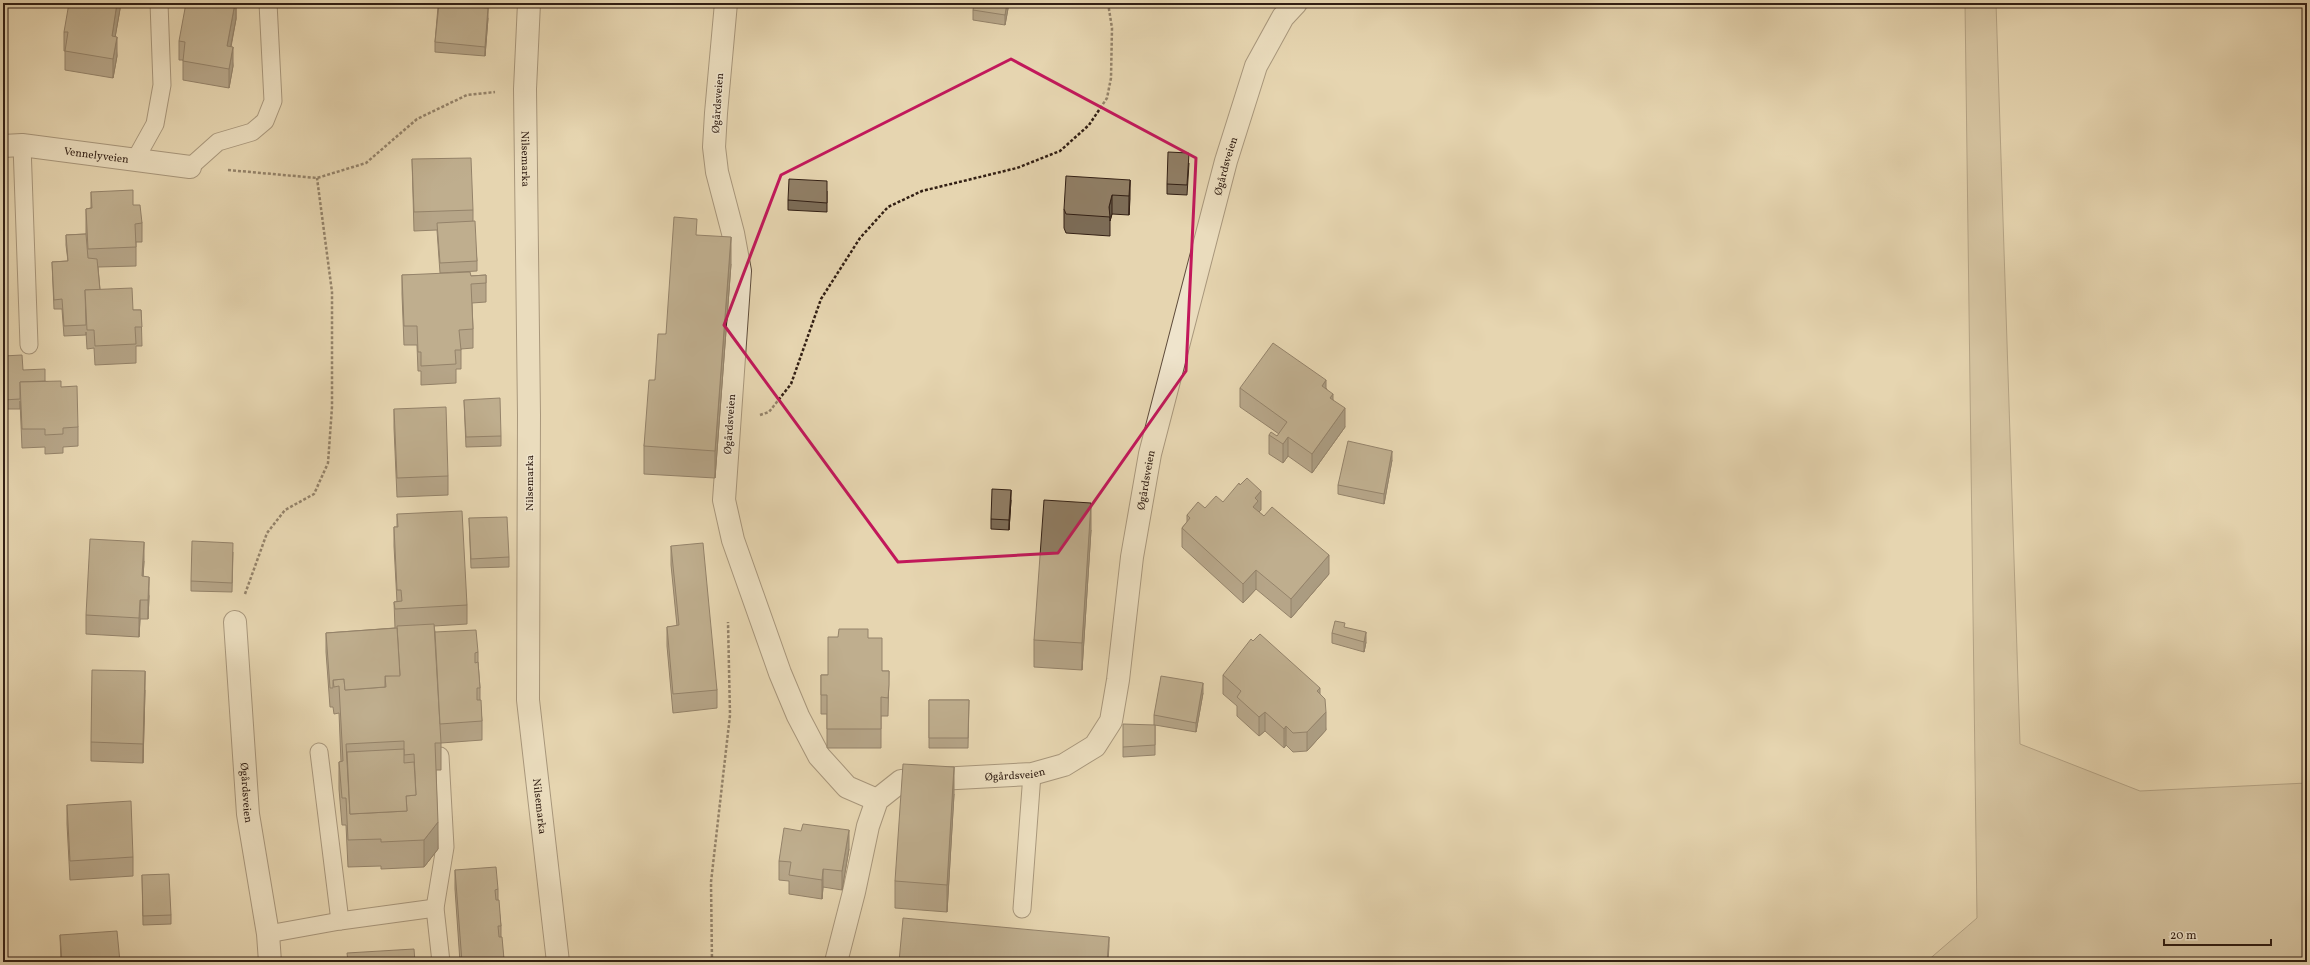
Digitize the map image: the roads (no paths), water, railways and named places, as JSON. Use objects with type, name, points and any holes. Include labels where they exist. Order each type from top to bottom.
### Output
[{"type":"street","name":"Nilsemarka","points":[[529,3],[525,89],[529,415],[528,700],[558,962]]},
{"type":"street","name":"Øgårdsveien","points":[[726,3],[714,147],[716,172],[733,233],[740,271],[724,500],[733,540],[780,673],[798,716],[819,756],[847,787],[877,800],[901,781],[1032,774],[1064,765],[1095,746],[1111,721],[1118,680],[1132,557],[1150,454],[1226,161],[1256,66],[1283,17],[1296,3]]},
{"type":"street","name":"Vennelyveien","points":[[12,146],[190,167]]},
{"type":"street","name":"Øgårdsveien","points":[[235,622],[248,814],[268,934],[270,962]]},
{"type":"street","points":[[836,962],[854,892],[868,826],[877,800]]},
{"type":"lane","points":[[135,160],[155,124],[162,85],[159,3]]},
{"type":"lane","points":[[190,167],[218,142],[252,132],[265,121],[273,101],[268,3]]},
{"type":"lane","points":[[12,146],[29,346]]},
{"type":"lane","points":[[319,752],[340,921]]},
{"type":"lane","points":[[440,756],[445,847],[435,908],[441,962]]},
{"type":"lane","points":[[1022,909],[1032,774]]},
{"type":"lane","points":[[268,934],[340,921],[435,908]]}]
